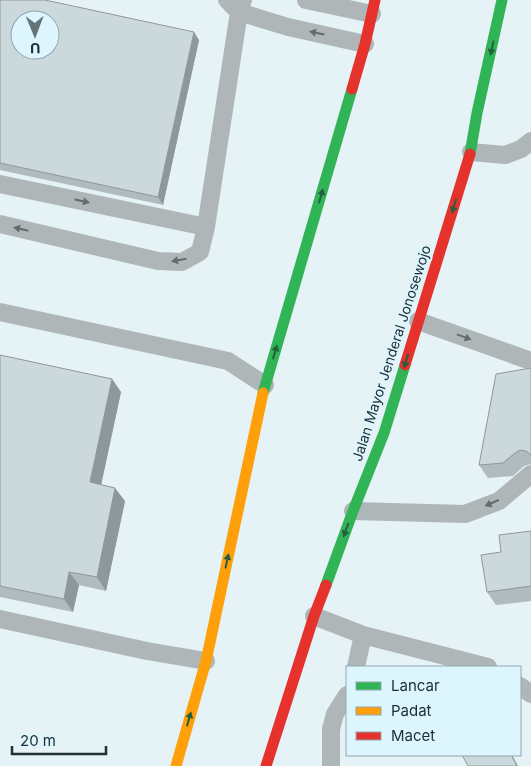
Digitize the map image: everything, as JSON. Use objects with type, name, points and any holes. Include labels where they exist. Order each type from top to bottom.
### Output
[{"type":"main road","name":"Jalan Mayor Jenderal Jonosewojo","points":[[266,766],[314,616],[384,433],[471,152],[477,113],[502,0]]},
{"type":"main road","points":[[176,766],[206,661],[265,385],[365,44],[374,7]]},
{"type":"lane","points":[[306,0],[374,7]]},
{"type":"lane","points":[[0,224],[158,261],[182,262],[200,252],[206,227],[236,4],[288,27],[365,44]]},
{"type":"lane","points":[[471,152],[505,155],[521,149],[531,141]]},
{"type":"lane","points":[[0,184],[206,227]]},
{"type":"lane","points":[[0,312],[228,361],[265,385]]},
{"type":"lane","points":[[418,321],[531,361]]},
{"type":"lane","points":[[353,511],[465,514],[498,501],[531,474]]},
{"type":"lane","points":[[314,616],[363,635],[484,666]]},
{"type":"lane","points":[[0,619],[147,651],[206,661]]},
{"type":"lane","points":[[356,666],[363,635]]},
{"type":"lane","points":[[332,766],[331,729],[335,714],[346,697]]},
{"type":"building","points":[[0,0],[45,0],[194,32],[158,197],[0,163]]},
{"type":"building","points":[[0,355],[112,379],[90,482],[115,488],[97,577],[69,572],[64,599],[0,586]]},
{"type":"building","points":[[531,368],[531,456],[526,451],[520,450],[503,463],[479,465],[496,374]]},
{"type":"building","points":[[531,531],[531,586],[487,592],[481,555],[501,552],[499,535]]},
{"type":"building","points":[[463,756],[512,756],[517,766],[468,766]]},
{"type":"traffic: fast","points":[[470,154],[502,0]]},
{"type":"traffic: fast","points":[[263,393],[352,89]]},
{"type":"traffic: fast","points":[[326,585],[384,433],[405,365]]},
{"type":"traffic: slow","points":[[176,766],[206,661],[263,393]]},
{"type":"traffic: jam","points":[[352,89],[375,0]]},
{"type":"traffic: jam","points":[[405,365],[470,154]]},
{"type":"traffic: jam","points":[[266,766],[314,616],[326,585]]}]
